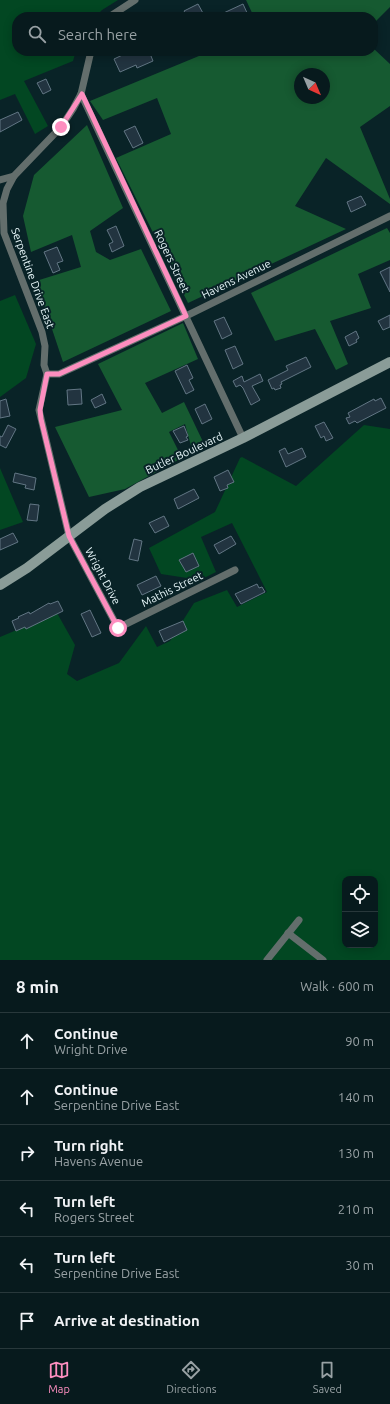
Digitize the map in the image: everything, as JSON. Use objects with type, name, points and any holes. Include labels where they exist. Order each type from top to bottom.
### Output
[{"type":"street","points":[[117,12],[135,0]]},
{"type":"street","name":"Serpentine Drive East","points":[[69,536],[40,415],[47,374],[44,365],[45,346],[42,332],[4,233],[3,204],[7,189],[14,176],[61,127],[82,94],[89,56]]},
{"type":"street","name":"Rogers Street","points":[[82,94],[243,438]]},
{"type":"street","points":[[0,180],[14,176]]},
{"type":"street","name":"Havens Avenue","points":[[47,374],[59,374],[186,316],[390,216]]},
{"type":"street","name":"Butler Boulevard","points":[[0,585],[27,568],[105,509],[140,487],[243,438],[390,362]]},
{"type":"street","name":"Wright Drive","points":[[69,536],[118,628]]},
{"type":"street","name":"Mathis Street","points":[[118,628],[235,570]]},
{"type":"street","points":[[267,960],[299,920]]},
{"type":"street","points":[[288,933],[323,960]]},
{"type":"green space","points":[[0,0],[118,0],[100,12],[12,12],[12,56],[74,56],[73,61],[24,81],[48,126],[35,134],[15,94],[0,100]]},
{"type":"green space","points":[[246,0],[390,0],[390,7],[378,19],[378,12],[252,12]]},
{"type":"green space","points":[[378,53],[390,64],[390,106],[360,127],[390,199],[390,204],[326,158],[295,206],[346,229],[188,303],[116,158],[171,134],[157,98],[103,120],[90,101],[199,56],[378,56]]},
{"type":"green space","points":[[87,125],[123,208],[90,231],[96,252],[110,260],[141,249],[171,311],[63,362],[36,281],[81,267],[72,235],[31,252],[23,216],[34,175]]},
{"type":"green space","points":[[387,228],[390,233],[390,260],[358,274],[371,308],[330,321],[348,364],[336,370],[315,329],[275,341],[251,293]]},
{"type":"green space","points":[[15,295],[36,344],[26,378],[0,397],[0,301]]},
{"type":"green space","points":[[183,323],[198,359],[145,383],[162,413],[184,402],[206,448],[193,453],[185,424],[169,432],[182,458],[125,489],[89,497],[55,427],[122,410],[98,364]]},
{"type":"green space","points":[[364,425],[390,429],[390,960],[0,960],[0,637],[57,613],[75,645],[67,674],[77,681],[119,663],[146,626],[157,647],[170,641],[194,603],[227,590],[237,607],[267,592],[232,523],[201,537],[216,572],[200,580],[161,574],[149,548],[215,512],[240,458],[242,457],[296,486]]},
{"type":"green space","points":[[0,468],[23,522],[0,530]]},
{"type":"building","points":[[198,4],[202,12],[185,12],[184,11]]},
{"type":"building","points":[[243,4],[247,12],[226,12]]},
{"type":"building","points":[[120,56],[151,56],[153,61],[137,68],[136,65],[120,72],[114,59]]},
{"type":"building","points":[[46,79],[51,90],[43,94],[37,83]]},
{"type":"building","points":[[18,112],[22,120],[0,132],[0,120]]},
{"type":"building","points":[[135,126],[143,143],[133,148],[124,131]]},
{"type":"building","points":[[361,196],[366,205],[351,212],[347,202]]},
{"type":"building","points":[[116,226],[124,246],[112,252],[109,244],[113,242],[107,230]]},
{"type":"building","points":[[57,247],[63,261],[57,263],[60,270],[53,273],[44,252]]},
{"type":"building","points":[[390,267],[390,292],[380,272]]},
{"type":"building","points":[[390,315],[390,327],[383,330],[378,321]]},
{"type":"building","points":[[224,317],[232,334],[222,339],[214,321]]},
{"type":"building","points":[[356,331],[359,338],[356,340],[357,342],[349,346],[345,337]]},
{"type":"building","points":[[235,346],[243,364],[233,369],[225,350]]},
{"type":"building","points":[[306,357],[311,367],[281,382],[281,388],[275,390],[274,388],[272,389],[268,380],[288,370],[286,366]]},
{"type":"building","points":[[187,365],[193,378],[189,380],[194,390],[186,394],[175,371]]},
{"type":"building","points":[[260,374],[263,381],[252,386],[260,400],[251,405],[243,388],[240,385],[236,387],[233,381],[242,376],[244,382]]},
{"type":"building","points":[[81,389],[82,404],[68,405],[67,390]]},
{"type":"building","points":[[102,394],[106,403],[95,408],[91,400]]},
{"type":"building","points":[[381,398],[386,408],[357,423],[355,421],[349,424],[346,418],[350,417],[348,413],[374,399],[375,401]]},
{"type":"building","points":[[6,399],[10,416],[0,418],[0,401]]},
{"type":"building","points":[[205,404],[212,419],[202,424],[195,409]]},
{"type":"building","points":[[324,422],[333,438],[326,441],[324,436],[321,438],[315,426]]},
{"type":"building","points":[[8,425],[16,429],[6,448],[0,445],[0,436],[2,437]]},
{"type":"building","points":[[184,426],[188,440],[180,443],[173,431]]},
{"type":"building","points":[[285,448],[288,454],[302,448],[306,457],[286,467],[279,451]]},
{"type":"building","points":[[228,470],[234,482],[227,485],[228,488],[220,491],[214,477]]},
{"type":"building","points":[[15,473],[36,478],[34,490],[25,488],[26,485],[13,482]]},
{"type":"building","points":[[194,489],[199,498],[178,509],[174,499]]},
{"type":"building","points":[[30,504],[39,505],[37,521],[27,520]]},
{"type":"building","points":[[164,516],[169,526],[155,533],[149,523]]},
{"type":"building","points":[[13,533],[18,542],[0,550],[0,539]]},
{"type":"building","points":[[231,536],[236,544],[219,554],[214,545]]},
{"type":"building","points":[[134,539],[142,541],[138,561],[129,559]]},
{"type":"building","points":[[193,553],[199,566],[186,572],[179,560]]},
{"type":"building","points":[[156,576],[161,586],[142,595],[137,585]]},
{"type":"building","points":[[257,584],[259,588],[262,587],[265,592],[241,604],[235,594]]},
{"type":"building","points":[[58,601],[63,611],[26,629],[25,627],[16,631],[12,621],[29,612],[30,614],[49,603]]},
{"type":"building","points":[[90,610],[101,633],[92,637],[81,614]]},
{"type":"building","points":[[183,621],[187,630],[164,642],[159,631]]},
{"type":"route","points":[[61,127],[82,94],[186,316],[59,374],[47,374],[40,410],[41,419],[69,536],[118,628]]}]
